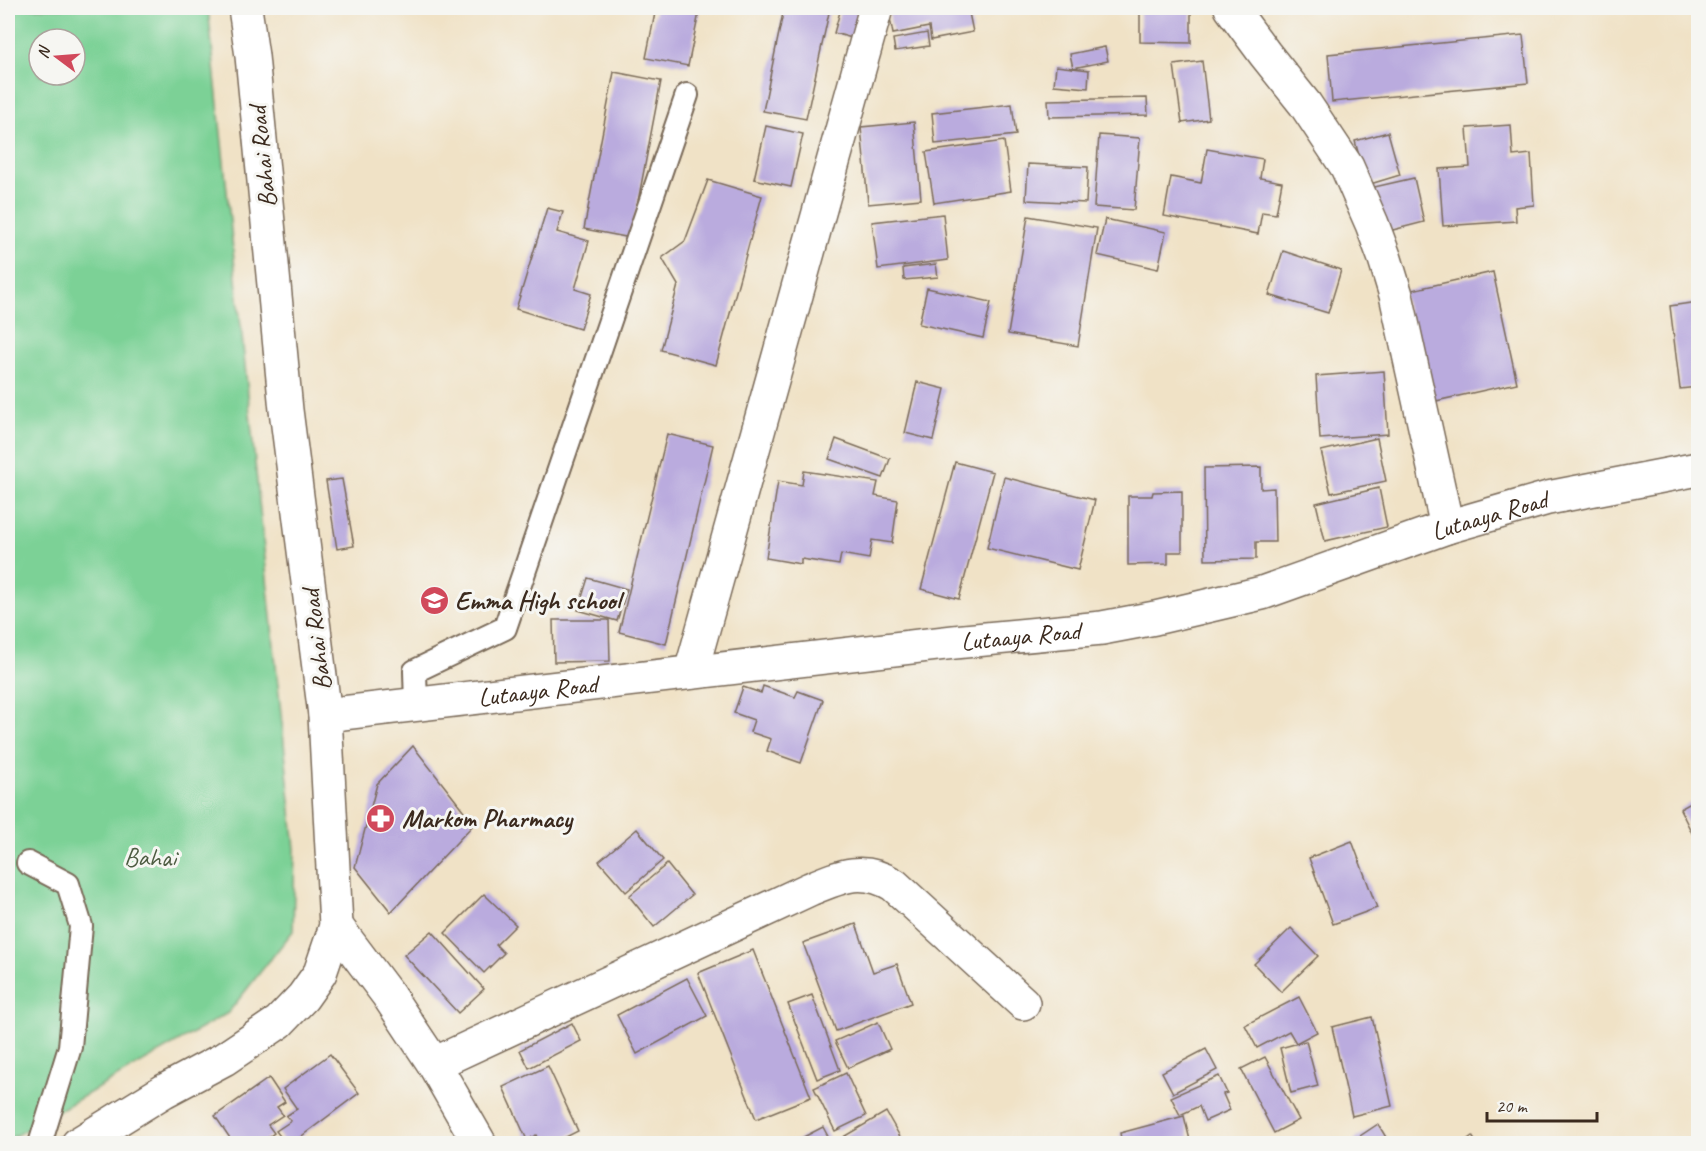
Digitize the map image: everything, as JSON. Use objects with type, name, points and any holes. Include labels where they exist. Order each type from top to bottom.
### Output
[{"type":"street","name":"Bahai Road","points":[[78,1143],[164,1091],[224,1059],[279,1022],[303,997],[320,974],[336,926],[325,715],[286,410],[252,56],[244,8]]},
{"type":"street","points":[[691,672],[876,8]]},
{"type":"street","points":[[1231,8],[1305,104],[1347,167],[1372,224],[1396,295],[1447,527]]},
{"type":"street","name":"Lutaaya Road","points":[[325,715],[954,642],[1091,629],[1155,618],[1262,593],[1447,527],[1548,498],[1698,469]]},
{"type":"street","points":[[434,1064],[810,889],[839,877],[862,874],[882,877],[894,885],[1023,1003]]},
{"type":"street","points":[[336,926],[388,995],[434,1064],[480,1143]]},
{"type":"lane","points":[[416,706],[415,671],[505,628],[687,95]]},
{"type":"lane","points":[[28,863],[68,884],[81,926],[70,1047],[40,1143]]},
{"type":"green space","name":"Bahai","points":[[8,8],[208,8],[295,849],[293,931],[228,1013],[8,1140]]},
{"type":"building","points":[[656,8],[700,8],[688,66],[646,58]]},
{"type":"building","points":[[784,8],[830,8],[806,119],[763,111]]},
{"type":"building","points":[[841,8],[867,8],[859,40],[834,33]]},
{"type":"building","points":[[888,8],[968,8],[973,32],[931,40],[929,27],[893,34]]},
{"type":"building","points":[[1140,8],[1191,8],[1191,43],[1140,42]]},
{"type":"building","points":[[927,33],[929,46],[895,51],[893,39]]},
{"type":"building","points":[[1523,35],[1528,83],[1332,102],[1328,54]]},
{"type":"building","points":[[1105,47],[1108,61],[1073,68],[1070,54]]},
{"type":"building","points":[[1202,61],[1209,119],[1182,123],[1174,65]]},
{"type":"building","points":[[1056,66],[1089,70],[1088,88],[1054,85]]},
{"type":"building","points":[[614,72],[661,81],[631,238],[584,229]]},
{"type":"building","points":[[1147,98],[1148,115],[1049,117],[1048,100]]},
{"type":"building","points":[[1012,104],[1016,135],[935,144],[932,113]]},
{"type":"building","points":[[914,122],[921,199],[868,204],[861,127]]},
{"type":"building","points":[[1511,125],[1513,156],[1531,154],[1534,205],[1515,207],[1516,221],[1443,226],[1439,169],[1470,167],[1467,128]]},
{"type":"building","points":[[766,126],[803,134],[791,187],[754,179]]},
{"type":"building","points":[[1388,132],[1400,175],[1367,185],[1355,141]]},
{"type":"building","points":[[1099,135],[1140,138],[1134,210],[1094,207]]},
{"type":"building","points":[[1004,141],[1011,191],[934,203],[926,152]]},
{"type":"building","points":[[1207,149],[1263,159],[1260,178],[1282,182],[1276,214],[1262,212],[1258,234],[1164,216],[1171,177],[1201,183]]},
{"type":"building","points":[[1028,164],[1088,167],[1086,203],[1026,200]]},
{"type":"building","points":[[1414,178],[1424,222],[1381,233],[1370,188]]},
{"type":"building","points":[[708,180],[762,196],[716,365],[661,350],[678,285],[662,258],[685,241]]},
{"type":"building","points":[[547,208],[563,212],[557,232],[589,241],[575,289],[591,294],[580,329],[516,309]]},
{"type":"building","points":[[943,214],[948,260],[878,269],[872,222]]},
{"type":"building","points":[[1028,216],[1097,228],[1078,346],[1008,334]]},
{"type":"building","points":[[1105,219],[1166,232],[1158,269],[1097,255]]},
{"type":"building","points":[[1283,251],[1341,270],[1328,313],[1269,295]]},
{"type":"building","points":[[936,264],[938,277],[904,280],[903,268]]},
{"type":"building","points":[[1493,272],[1517,383],[1427,403],[1403,292]]},
{"type":"building","points":[[927,288],[991,302],[983,338],[919,324]]},
{"type":"building","points":[[1698,302],[1698,387],[1680,389],[1670,306]]},
{"type":"building","points":[[1384,371],[1388,434],[1320,439],[1316,376]]},
{"type":"building","points":[[917,382],[945,389],[933,440],[905,433]]},
{"type":"building","points":[[667,434],[713,445],[666,644],[619,632]]},
{"type":"building","points":[[1377,438],[1386,481],[1331,493],[1321,451]]},
{"type":"building","points":[[836,439],[890,459],[883,478],[829,459]]},
{"type":"building","points":[[955,462],[993,472],[959,599],[921,589]]},
{"type":"building","points":[[1261,467],[1261,489],[1274,488],[1275,542],[1256,542],[1256,559],[1205,560],[1204,468]]},
{"type":"building","points":[[804,471],[878,482],[875,496],[898,500],[892,543],[872,540],[869,559],[841,554],[839,565],[801,559],[801,564],[766,558],[778,481],[802,485]]},
{"type":"building","points":[[1004,477],[1095,500],[1078,570],[987,548]]},
{"type":"building","points":[[342,479],[354,546],[337,549],[326,481]]},
{"type":"building","points":[[1379,488],[1387,527],[1325,541],[1316,503]]},
{"type":"building","points":[[1182,491],[1182,552],[1168,552],[1168,564],[1128,565],[1128,496],[1152,496],[1153,492]]},
{"type":"building","points":[[588,578],[627,589],[617,621],[578,610]]},
{"type":"building","points":[[553,620],[609,620],[610,661],[554,662]]},
{"type":"building","points":[[763,686],[795,697],[798,691],[823,700],[801,763],[767,751],[771,739],[750,732],[754,720],[734,713],[743,687],[761,693]]},
{"type":"building","points":[[413,746],[474,824],[391,912],[355,867],[377,784]]},
{"type":"building","points":[[1698,799],[1698,845],[1680,809]]},
{"type":"building","points":[[637,829],[663,860],[626,892],[599,861]]},
{"type":"building","points":[[1352,841],[1377,908],[1333,924],[1309,858]]},
{"type":"building","points":[[667,864],[692,895],[654,927],[629,896]]},
{"type":"building","points":[[484,894],[516,925],[496,945],[504,953],[484,973],[445,933]]},
{"type":"building","points":[[856,924],[873,972],[897,964],[911,1003],[836,1031],[803,943]]},
{"type":"building","points":[[1291,928],[1318,956],[1281,992],[1254,964]]},
{"type":"building","points":[[432,931],[484,989],[458,1013],[404,955]]},
{"type":"building","points":[[753,950],[811,1097],[756,1119],[698,973]]},
{"type":"building","points":[[687,978],[707,1016],[637,1054],[617,1015]]},
{"type":"building","points":[[812,995],[840,1070],[817,1079],[788,1004]]},
{"type":"building","points":[[1299,997],[1317,1032],[1296,1043],[1289,1031],[1257,1048],[1245,1025]]},
{"type":"building","points":[[1372,1017],[1392,1106],[1352,1116],[1332,1027]]},
{"type":"building","points":[[878,1022],[890,1049],[848,1068],[835,1041]]},
{"type":"building","points":[[572,1023],[581,1041],[529,1068],[520,1050]]},
{"type":"building","points":[[1306,1041],[1318,1086],[1291,1093],[1280,1048]]},
{"type":"building","points":[[1206,1049],[1217,1070],[1173,1093],[1162,1072]]},
{"type":"building","points":[[330,1054],[359,1093],[291,1144],[286,1144],[276,1131],[291,1121],[286,1116],[297,1109],[283,1089]]},
{"type":"building","points":[[1265,1057],[1299,1120],[1274,1133],[1241,1069]]},
{"type":"building","points":[[548,1066],[578,1131],[552,1144],[540,1144],[536,1135],[527,1140],[503,1087]]},
{"type":"building","points":[[846,1073],[866,1116],[835,1131],[814,1088]]},
{"type":"building","points":[[1219,1076],[1227,1093],[1223,1094],[1230,1110],[1205,1121],[1199,1106],[1180,1115],[1171,1097]]},
{"type":"building","points":[[269,1078],[285,1102],[277,1107],[283,1115],[268,1125],[274,1133],[260,1144],[234,1144],[215,1116]]},
{"type":"building","points":[[886,1112],[903,1142],[900,1144],[840,1144],[838,1140]]},
{"type":"building","points":[[1184,1116],[1191,1144],[1122,1144],[1120,1133]]},
{"type":"building","points":[[1378,1124],[1390,1144],[1356,1144],[1354,1140]]},
{"type":"building","points":[[823,1127],[832,1144],[790,1144]]},
{"type":"building","points":[[1472,1136],[1477,1144],[1461,1144]]},
{"type":"place","name":"Emma High school","points":[[434,600]]},
{"type":"place","name":"Markom Pharmacy","points":[[381,818]]}]
